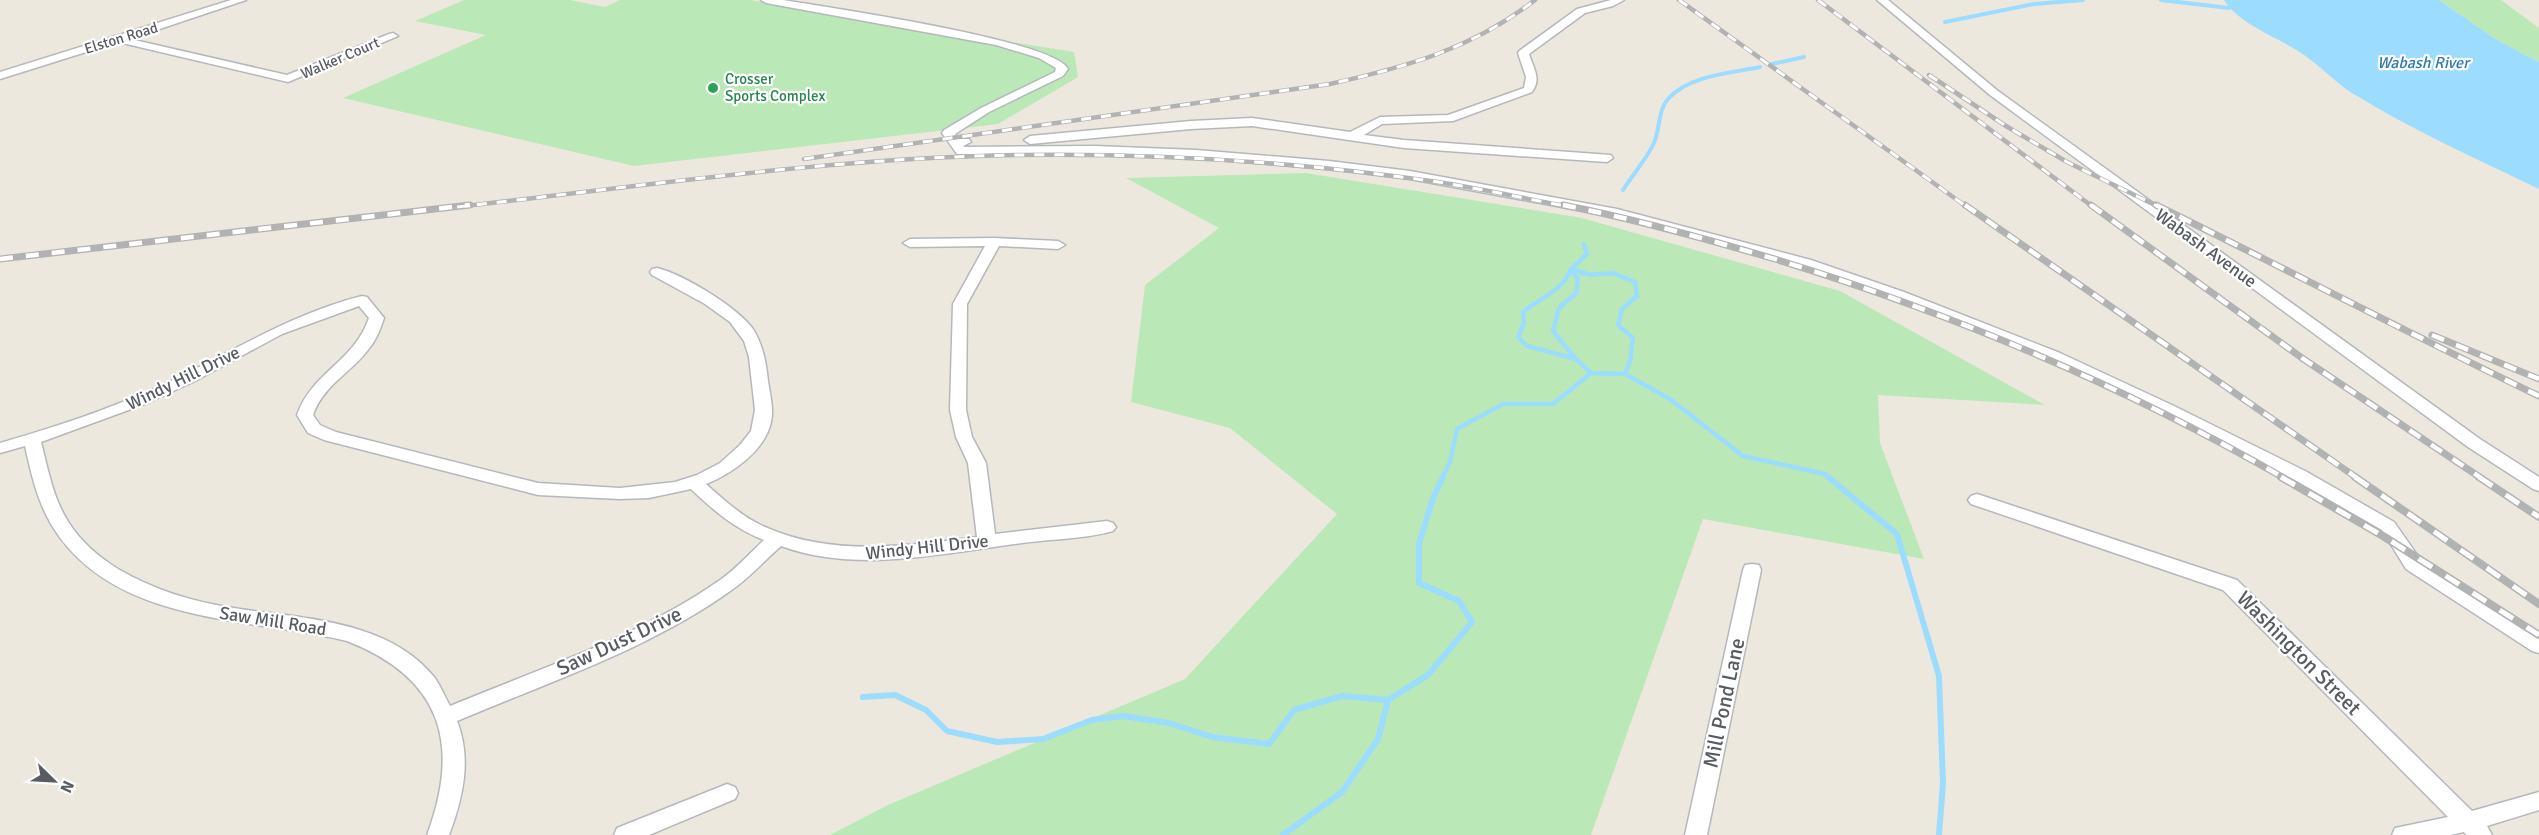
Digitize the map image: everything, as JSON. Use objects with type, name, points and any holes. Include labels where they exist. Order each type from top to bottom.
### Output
[{"type":"street","name":"Elston Road","points":[[0,76],[241,0]]},
{"type":"street","points":[[766,0],[1010,45],[1055,62],[1062,69],[1049,79],[985,110],[948,133],[961,151],[1085,150],[1196,154],[1297,162],[1410,175],[1617,213],[1806,263],[1909,298],[2055,356],[2168,409],[2301,476],[2388,526],[2413,564],[2539,646]]},
{"type":"street","points":[[1352,136],[1380,121],[1449,118],[1528,90],[1533,79],[1523,53],[1526,48],[1579,12],[1618,0]]},
{"type":"street","name":"Wabash Avenue","points":[[1882,0],[1994,93],[2474,443],[2539,485]]},
{"type":"street","name":"Walker Court","points":[[118,39],[288,79],[393,36]]},
{"type":"street","points":[[956,143],[1045,139],[1232,122],[1272,124],[1430,146],[1607,158]]},
{"type":"street","points":[[987,542],[977,463],[964,437],[958,410],[960,304],[994,242]]},
{"type":"street","points":[[910,243],[994,242],[1058,245]]},
{"type":"street","points":[[657,272],[701,296],[734,319],[749,335],[756,354],[764,410],[759,432],[730,465],[695,483]]},
{"type":"street","name":"Windy Hill Drive","points":[[0,448],[139,401],[283,329],[362,300],[377,318],[375,327],[363,348],[319,389],[309,402],[304,415],[310,425],[319,432],[373,448],[538,489],[564,492],[639,492],[695,483],[711,500],[742,524],[777,539],[803,546],[853,554],[938,549],[1107,527]]},
{"type":"street","name":"Saw Mill Road","points":[[32,439],[44,488],[53,511],[68,537],[95,562],[121,579],[150,593],[188,606],[324,628],[371,642],[420,675],[427,682],[446,717],[453,742],[454,780],[450,805],[438,835]]},
{"type":"street","name":"Washington Street","points":[[1977,500],[2230,585],[2475,828]]},
{"type":"street","name":"Saw Dust Drive","points":[[446,717],[640,635],[690,609],[729,583],[777,539]]},
{"type":"street","name":"Mill Pond Lane","points":[[1696,835],[1752,570]]},
{"type":"street","points":[[625,835],[727,793]]},
{"type":"street","points":[[2403,835],[2475,828],[2539,801]]},
{"type":"green space","name":"Crosser Sports Complex","points":[[464,0],[570,0],[605,7],[620,0],[750,0],[1074,52],[1078,77],[998,124],[634,166],[343,98],[486,35],[415,21]]},
{"type":"green space","points":[[2439,0],[2501,0],[2539,28],[2539,62],[2497,40]]},
{"type":"green space","points":[[1306,173],[1582,218],[1840,291],[2045,405],[1878,395],[1880,443],[1924,559],[1703,519],[1591,835],[830,835],[888,805],[1185,679],[1337,514],[1230,428],[1131,402],[1145,285],[1219,228],[1126,178]]},
{"type":"water","name":"Wabash River","points":[[2224,0],[2439,0],[2497,40],[2539,62],[2539,189],[2375,107],[2338,83],[2289,45],[2248,23]]},
{"type":"waterway","points":[[1945,22],[2034,4],[2083,0]]},
{"type":"waterway","points":[[2161,0],[2229,8]]},
{"type":"waterway","points":[[1772,64],[1804,57]]},
{"type":"waterway","points":[[1623,190],[1651,149],[1656,138],[1662,109],[1668,99],[1677,91],[1699,80],[1760,67]]},
{"type":"waterway","points":[[1571,269],[1587,254],[1584,244]]},
{"type":"waterway","points":[[1571,269],[1590,275],[1613,273],[1635,282],[1637,296],[1622,309],[1618,325],[1633,338],[1630,361],[1625,374]]},
{"type":"waterway","points":[[1571,269],[1557,289],[1523,312],[1524,323],[1518,337],[1527,346],[1576,359],[1591,373]]},
{"type":"waterway","points":[[1571,271],[1578,279],[1576,293],[1559,308],[1553,331],[1575,358]]},
{"type":"waterway","points":[[1442,478],[1450,462],[1457,429],[1503,404],[1553,404],[1591,373]]},
{"type":"waterway","points":[[1591,373],[1625,374]]},
{"type":"waterway","points":[[1625,374],[1670,399],[1743,456],[1825,474],[1830,478]]},
{"type":"waterway","points":[[1388,700],[1428,675],[1472,622],[1459,601],[1419,583],[1419,544],[1433,498],[1443,477]]},
{"type":"waterway","points":[[1828,477],[1897,534],[1939,676],[1943,783],[1939,835]]},
{"type":"waterway","points":[[863,697],[895,695],[926,710],[947,731],[997,742],[1043,739],[1092,720],[1123,716],[1169,723],[1212,737],[1269,744],[1294,710],[1342,696],[1388,700]]},
{"type":"waterway","points":[[1283,835],[1342,792],[1378,739],[1388,700]]},
{"type":"railway","points":[[804,159],[1330,84],[1412,63],[1462,44],[1511,17],[1535,0]]},
{"type":"railway","points":[[1679,0],[1967,207]]},
{"type":"railway","points":[[1818,0],[2093,207]]},
{"type":"railway","points":[[1929,75],[2006,126],[2067,162],[2159,207]]},
{"type":"railway","points":[[457,207],[807,167],[877,161],[1017,155],[1176,157],[1281,164],[1438,182],[1571,207]]},
{"type":"railway","points":[[0,259],[470,205]]},
{"type":"railway","points":[[1563,205],[1644,223],[1778,260],[1844,281],[1973,328],[2100,383],[2224,444],[2284,478]]},
{"type":"railway","points":[[1965,205],[2357,478]]},
{"type":"railway","points":[[2091,205],[2302,358],[2481,478]]},
{"type":"railway","points":[[2156,205],[2539,396]]},
{"type":"railway","points":[[2432,335],[2539,379]]},
{"type":"railway","points":[[2281,477],[2383,536],[2539,635]]},
{"type":"railway","points":[[2355,477],[2539,604]]},
{"type":"railway","points":[[2479,477],[2539,517]]},
{"type":"place","name":"Crosser Sports Complex","points":[[713,88]]}]
